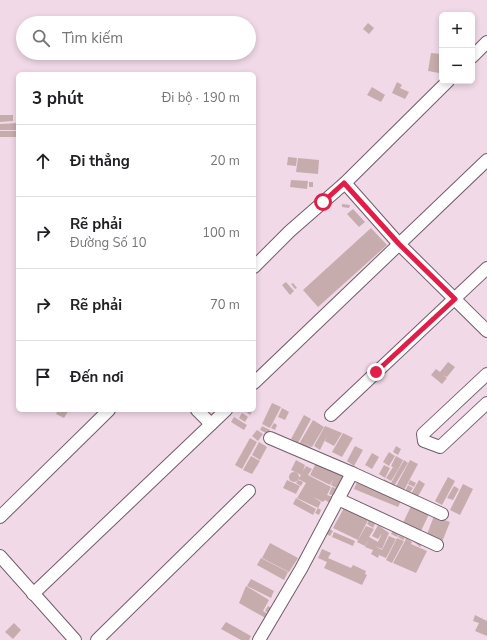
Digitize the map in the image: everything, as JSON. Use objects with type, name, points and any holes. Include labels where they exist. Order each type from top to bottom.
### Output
[{"type":"street","points":[[475,54],[487,42]]},
{"type":"street","points":[[256,265],[290,231],[344,183],[445,84]]},
{"type":"street","points":[[256,381],[487,160]]},
{"type":"street","points":[[344,183],[399,244],[487,331]]},
{"type":"street","points":[[331,414],[487,268]]},
{"type":"street","points":[[487,374],[423,434],[424,441],[440,447],[487,403]]},
{"type":"street","points":[[0,517],[106,412]]},
{"type":"street","points":[[199,412],[211,424]]},
{"type":"street","points":[[33,594],[224,412]]},
{"type":"street","points":[[270,438],[442,514]]},
{"type":"street","points":[[260,640],[301,569],[352,473]]},
{"type":"street","points":[[97,640],[249,491]]},
{"type":"street","points":[[338,499],[437,545]]},
{"type":"street","points":[[0,556],[75,640]]},
{"type":"building","points":[[368,23],[374,28],[369,34],[363,29]]},
{"type":"building","points":[[431,53],[439,54],[439,73],[428,71]]},
{"type":"building","points":[[397,82],[402,85],[400,88],[409,92],[405,99],[392,93]]},
{"type":"building","points":[[372,87],[385,95],[381,102],[367,95]]},
{"type":"building","points":[[0,115],[13,115],[13,121],[0,122]]},
{"type":"building","points":[[16,123],[16,130],[0,130],[0,124]]},
{"type":"building","points":[[0,131],[16,131],[16,137],[0,137]]},
{"type":"building","points":[[288,157],[297,158],[296,166],[287,165]]},
{"type":"building","points":[[298,158],[319,160],[318,174],[296,172]]},
{"type":"building","points":[[291,180],[308,181],[307,189],[290,187]]},
{"type":"building","points":[[309,182],[313,182],[313,187],[309,187]]},
{"type":"building","points":[[342,204],[350,205],[349,208],[342,207]]},
{"type":"building","points":[[353,209],[365,222],[359,227],[347,214]]},
{"type":"building","points":[[371,228],[387,245],[318,307],[303,290]]},
{"type":"building","points":[[286,282],[294,291],[290,295],[282,285]]},
{"type":"building","points":[[293,283],[297,288],[295,289],[291,284]]},
{"type":"building","points":[[448,362],[455,367],[447,377],[443,375],[447,378],[442,384],[431,375],[436,369],[440,372]]},
{"type":"building","points":[[272,403],[281,407],[270,428],[262,424]]},
{"type":"building","points":[[282,408],[289,412],[285,420],[278,417]]},
{"type":"building","points":[[57,412],[68,412],[64,418],[56,414]]},
{"type":"building","points":[[242,413],[248,417],[245,422],[239,418]]},
{"type":"building","points":[[304,415],[311,419],[298,443],[291,439]]},
{"type":"building","points":[[234,417],[247,425],[244,430],[231,422]]},
{"type":"building","points":[[313,420],[324,427],[312,447],[303,442],[311,447],[309,450],[299,444]]},
{"type":"building","points":[[274,423],[277,425],[275,430],[271,428]]},
{"type":"building","points":[[262,426],[270,430],[268,434],[260,430]]},
{"type":"building","points":[[325,426],[342,433],[334,446],[325,441],[327,436],[320,450],[314,446]]},
{"type":"building","points":[[257,430],[263,434],[258,441],[252,436]]},
{"type":"building","points":[[343,433],[353,438],[342,457],[332,452]]},
{"type":"building","points":[[250,438],[257,442],[242,469],[235,465]]},
{"type":"building","points":[[259,442],[267,447],[260,460],[252,455]]},
{"type":"building","points":[[355,446],[363,450],[354,466],[347,461]]},
{"type":"building","points":[[396,446],[401,449],[398,455],[393,452]]},
{"type":"building","points":[[389,452],[395,456],[389,466],[383,462]]},
{"type":"building","points":[[372,453],[379,457],[372,469],[365,465]]},
{"type":"building","points":[[251,456],[260,461],[252,474],[243,470]]},
{"type":"building","points":[[396,456],[403,460],[398,470],[391,466]]},
{"type":"building","points":[[296,460],[305,465],[303,471],[306,466],[312,469],[308,475],[331,487],[327,495],[333,497],[330,503],[325,500],[323,502],[313,497],[321,502],[318,508],[297,498],[306,483],[298,479],[301,475],[291,470]]},
{"type":"building","points":[[404,460],[408,463],[393,488],[382,483],[384,479],[391,483]]},
{"type":"building","points":[[410,460],[418,464],[403,492],[395,488]]},
{"type":"building","points":[[317,461],[345,475],[338,489],[331,485],[333,479],[330,485],[310,475]]},
{"type":"building","points":[[384,465],[390,468],[385,478],[379,474]]},
{"type":"building","points":[[393,467],[398,470],[391,481],[386,478]]},
{"type":"building","points":[[292,472],[296,472],[299,477],[296,482],[292,482],[289,479],[289,475]]},
{"type":"building","points":[[448,477],[455,481],[442,505],[435,501]]},
{"type":"building","points":[[287,480],[300,486],[296,494],[283,488]]},
{"type":"building","points":[[298,480],[303,482],[301,486],[296,483]]},
{"type":"building","points":[[358,480],[402,499],[398,507],[354,489]]},
{"type":"building","points":[[410,480],[416,483],[414,487],[408,484]]},
{"type":"building","points":[[419,480],[425,484],[417,498],[411,494]]},
{"type":"building","points":[[463,484],[473,489],[460,515],[450,510]]},
{"type":"building","points":[[408,485],[413,488],[408,495],[404,493]]},
{"type":"building","points":[[454,486],[459,489],[453,500],[447,498]]},
{"type":"building","points":[[332,487],[338,489],[335,496],[329,494]]},
{"type":"building","points":[[296,498],[316,509],[313,515],[293,504]]},
{"type":"building","points":[[412,504],[430,512],[420,533],[402,525]]},
{"type":"building","points":[[318,508],[321,510],[319,515],[315,513]]},
{"type":"building","points":[[344,508],[368,520],[358,540],[333,528]]},
{"type":"building","points":[[434,516],[450,522],[442,542],[426,537]]},
{"type":"building","points":[[369,520],[375,524],[373,528],[367,524]]},
{"type":"building","points":[[378,525],[389,533],[382,549],[375,546],[382,550],[389,536],[396,539],[386,558],[379,555],[378,558],[371,554],[373,550],[365,547],[369,539],[365,546],[357,542],[366,526],[374,529],[369,537],[378,542],[382,533],[378,539],[372,536]]},
{"type":"building","points":[[328,528],[333,531],[330,536],[325,533]]},
{"type":"building","points":[[393,530],[399,534],[397,537],[391,534]]},
{"type":"building","points":[[334,532],[355,541],[353,546],[332,537]]},
{"type":"building","points":[[399,535],[405,538],[403,540],[398,537]]},
{"type":"building","points":[[397,538],[404,541],[392,563],[386,560]]},
{"type":"building","points":[[406,538],[412,542],[411,544],[427,551],[416,573],[393,563]]},
{"type":"building","points":[[416,539],[422,544],[420,547],[414,542]]},
{"type":"building","points":[[270,543],[298,558],[289,572],[262,558]]},
{"type":"building","points":[[322,549],[331,553],[328,558],[351,568],[353,565],[366,571],[365,574],[367,575],[362,585],[324,568],[327,562],[318,558]]},
{"type":"building","points":[[261,558],[288,572],[284,580],[257,565]]},
{"type":"building","points":[[251,579],[274,591],[271,598],[247,586]]},
{"type":"building","points":[[246,586],[269,600],[263,611],[272,616],[269,620],[239,603]]},
{"type":"building","points":[[268,606],[273,609],[271,614],[265,611]]},
{"type":"building","points":[[475,615],[487,621],[487,636],[475,631],[479,623],[473,621]]},
{"type":"building","points":[[226,622],[251,636],[249,640],[241,640],[221,629]]},
{"type":"building","points":[[14,623],[21,630],[13,639],[5,632]]},
{"type":"route","points":[[323,202],[344,183],[399,244],[455,299],[376,372]]}]
